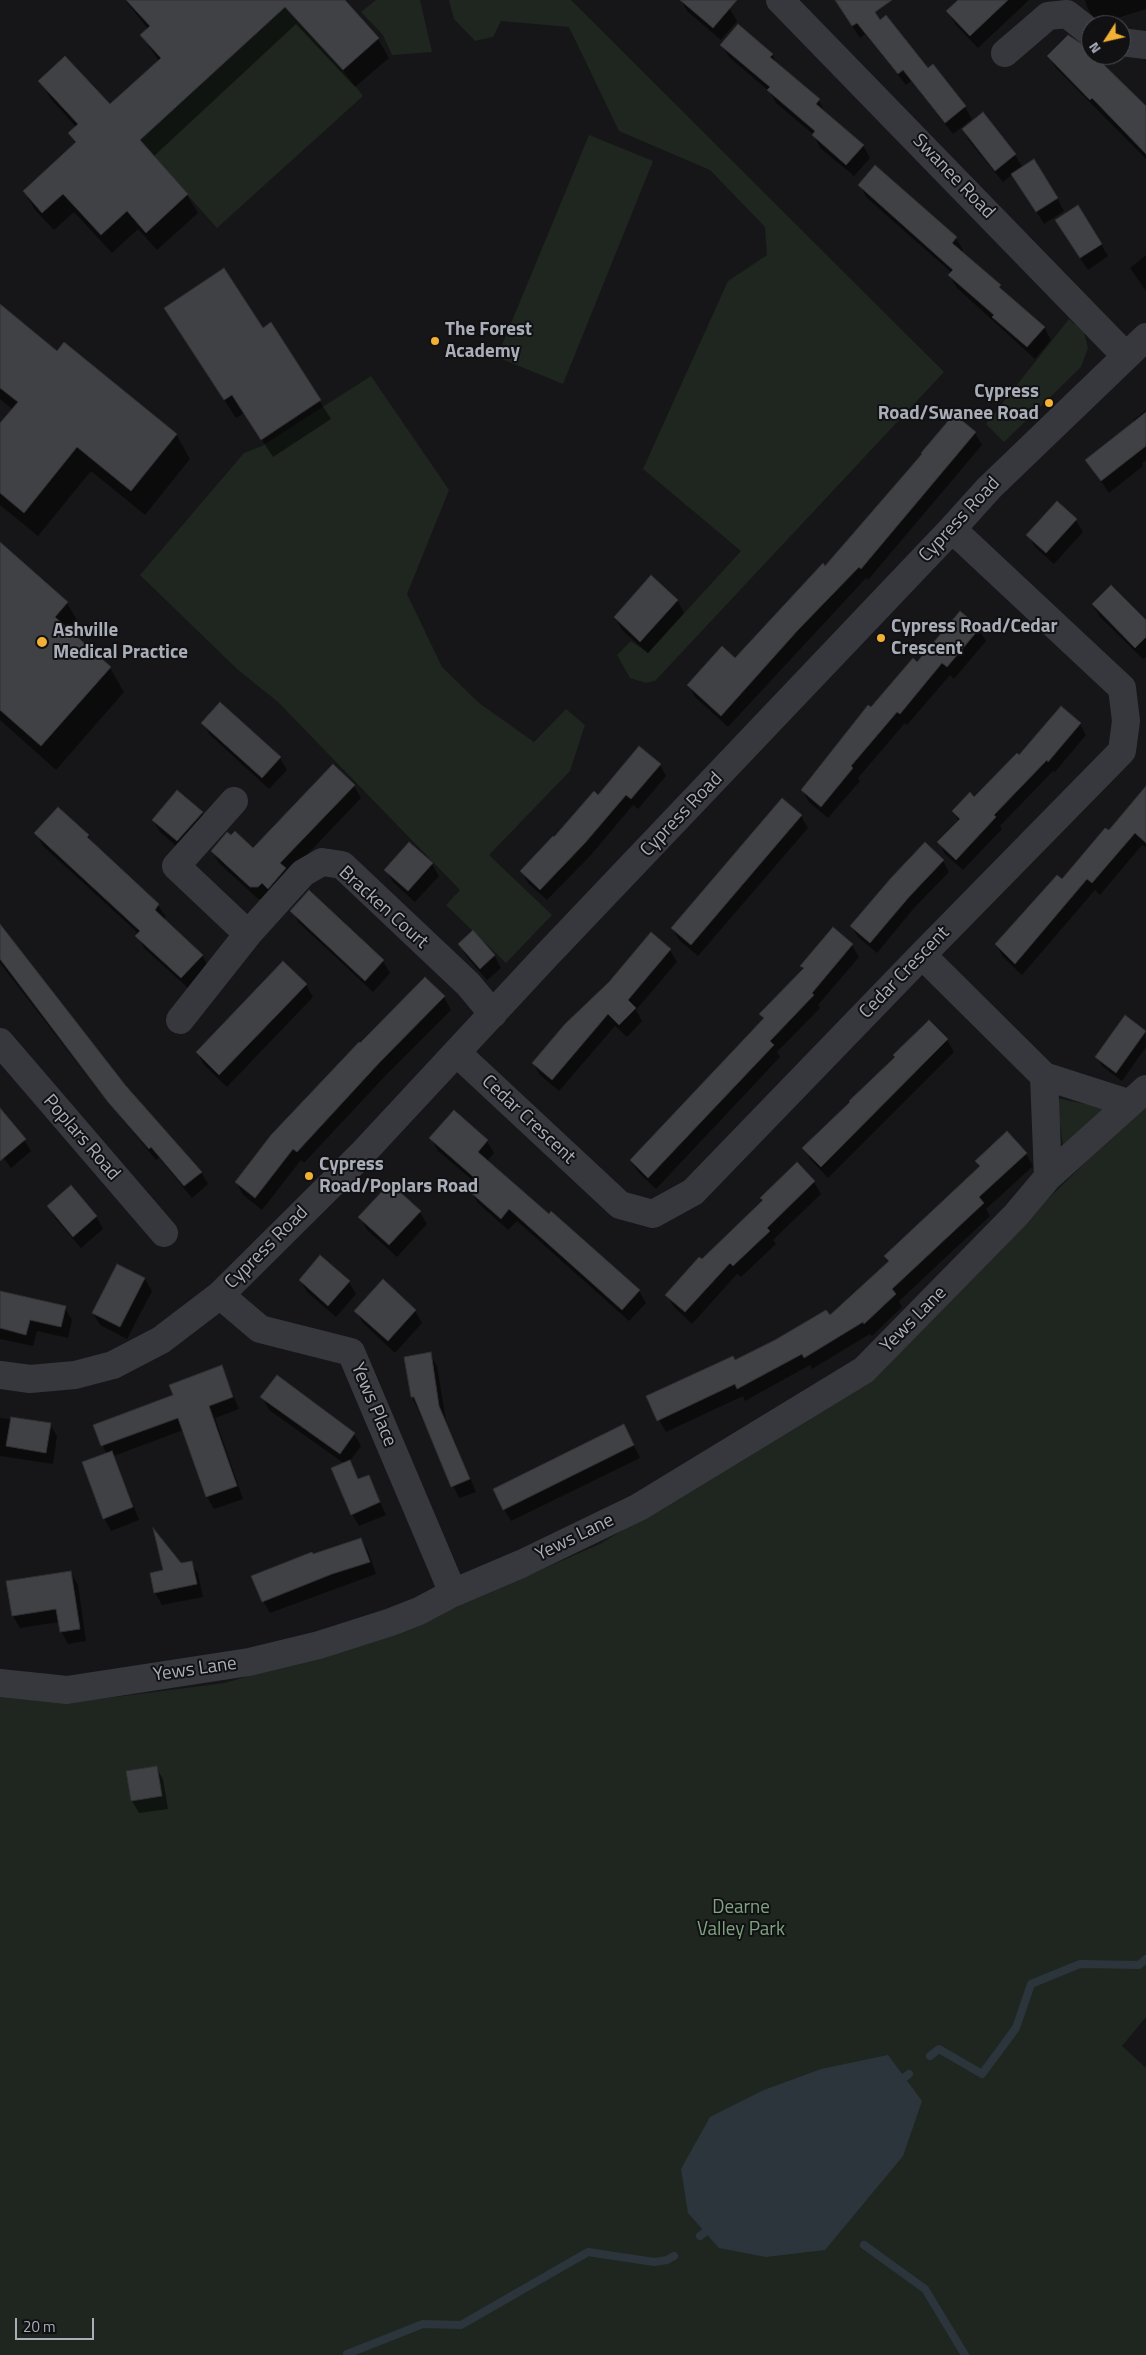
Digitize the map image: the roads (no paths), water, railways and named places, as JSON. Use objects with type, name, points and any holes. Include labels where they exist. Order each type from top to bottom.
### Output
[{"type":"street","name":"Swanee Road","points":[[780,0],[1126,355]]},
{"type":"street","points":[[1005,53],[1048,16],[1067,14],[1081,25]]},
{"type":"street","points":[[1131,43],[1146,45]]},
{"type":"street","name":"Cypress Road","points":[[0,1375],[30,1379],[75,1375],[112,1365],[161,1340],[220,1295],[362,1154],[989,488],[1146,337]]},
{"type":"street","name":"Cedar Crescent","points":[[457,1054],[620,1205],[653,1214],[693,1192],[1122,751],[1126,721],[1122,688],[952,529]]},
{"type":"street","points":[[234,801],[176,866],[248,934]]},
{"type":"street","name":"Bracken Court","points":[[180,1020],[248,934],[303,873],[322,862],[342,866],[468,984],[492,1014]]},
{"type":"street","name":"Yews Lane","points":[[922,955],[1044,1076],[1137,1096]]},
{"type":"street","name":"Poplars Road","points":[[0,1042],[164,1233]]},
{"type":"street","points":[[1044,1076],[1048,1177]]},
{"type":"street","name":"Yews Lane","points":[[0,1683],[67,1690],[249,1662],[319,1645],[419,1611],[452,1593],[521,1564],[639,1507],[864,1370],[1016,1215],[1048,1177],[1137,1096]]},
{"type":"street","name":"Yews Place","points":[[220,1295],[260,1329],[350,1352],[452,1593]]},
{"type":"waterway","points":[[930,2056],[939,2049],[982,2074],[1016,2028],[1031,1984],[1080,1964],[1139,1965],[1146,1959]]},
{"type":"waterway","points":[[897,2083],[909,2074]]},
{"type":"waterway","points":[[700,2236],[713,2226]]},
{"type":"waterway","points":[[864,2245],[925,2289],[965,2355]]},
{"type":"waterway","points":[[347,2354],[423,2324],[461,2325],[588,2252],[654,2262],[667,2260],[674,2256]]},
{"type":"place","name":"The Forest Academy","points":[[435,341]]},
{"type":"place","name":"Cypress Road/Swanee Road","points":[[1049,403]]},
{"type":"place","name":"Cypress Road/Cedar Crescent","points":[[881,638]]},
{"type":"place","name":"Ashville Medical Practice","points":[[42,642]]},
{"type":"place","name":"Cypress Road/Poplars Road","points":[[309,1176]]},
{"type":"park label","name":"Dearne Valley Park","points":[[741,1919]]}]
